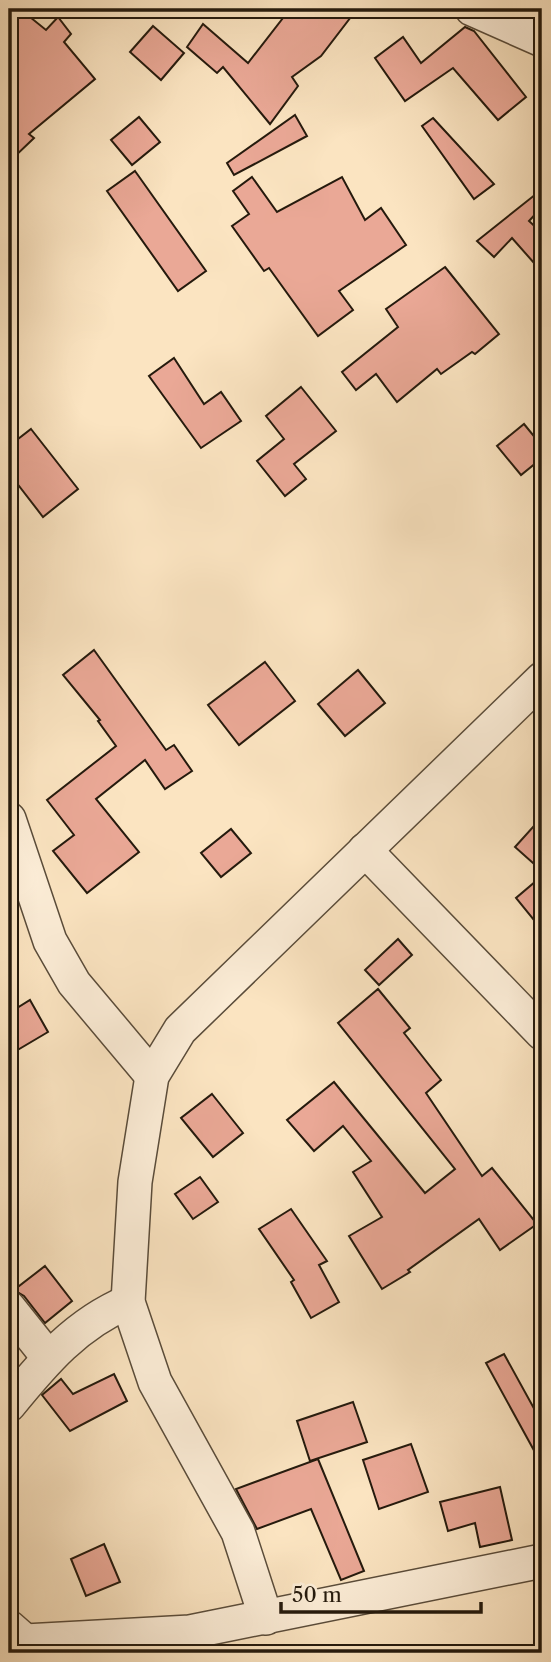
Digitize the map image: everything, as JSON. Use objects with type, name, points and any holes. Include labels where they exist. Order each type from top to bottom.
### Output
[{"type":"street","points":[[472,9],[542,40]]},
{"type":"street","points":[[266,1618],[238,1532],[155,1382],[128,1302],[135,1182],[152,1076],[180,1030],[542,679]]},
{"type":"street","points":[[9,818],[50,941],[74,983],[152,1076]]},
{"type":"street","points":[[365,850],[542,1033]]},
{"type":"street","points":[[9,1405],[48,1357],[99,1314],[128,1302]]},
{"type":"street","points":[[9,1308],[48,1357]]},
{"type":"street","points":[[14,1637],[108,1645],[266,1618],[542,1561]]},
{"type":"building","points":[[9,9],[20,9],[46,30],[58,17],[71,34],[64,42],[95,79],[29,134],[34,138],[9,162]]},
{"type":"building","points":[[290,9],[357,9],[321,56],[292,77],[298,86],[270,124],[223,67],[217,73],[187,47],[203,24],[248,63]]},
{"type":"building","points":[[153,26],[184,53],[161,80],[130,52]]},
{"type":"building","points":[[465,27],[474,31],[526,97],[498,120],[453,68],[405,101],[375,58],[403,37],[421,63]]},
{"type":"building","points":[[295,115],[307,136],[234,175],[227,163]]},
{"type":"building","points":[[139,117],[160,142],[132,165],[111,140]]},
{"type":"building","points":[[433,118],[494,184],[474,199],[422,126]]},
{"type":"building","points":[[135,171],[206,271],[178,291],[107,191]]},
{"type":"building","points":[[252,177],[277,212],[342,177],[365,220],[381,208],[406,245],[339,291],[353,310],[318,336],[269,268],[264,271],[232,226],[249,214],[233,191]]},
{"type":"building","points":[[536,194],[542,200],[542,207],[529,221],[542,233],[542,272],[512,238],[494,257],[477,241]]},
{"type":"building","points":[[445,267],[499,334],[475,354],[472,352],[441,374],[437,369],[397,402],[376,374],[356,390],[342,372],[398,327],[386,309]]},
{"type":"building","points":[[174,358],[204,404],[221,392],[241,421],[201,448],[149,376]]},
{"type":"building","points":[[301,387],[336,431],[294,464],[306,479],[285,496],[257,461],[284,439],[266,416]]},
{"type":"building","points":[[524,424],[542,446],[542,458],[521,475],[497,446]]},
{"type":"building","points":[[31,429],[78,489],[43,517],[9,473],[9,446]]},
{"type":"building","points":[[94,650],[166,750],[174,745],[192,771],[165,789],[145,760],[96,799],[139,852],[87,893],[53,851],[74,835],[47,800],[116,746],[98,721],[100,720],[63,675]]},
{"type":"building","points":[[265,662],[295,701],[239,745],[208,705]]},
{"type":"building","points":[[358,670],[385,703],[345,736],[318,704]]},
{"type":"building","points":[[542,817],[542,871],[515,847]]},
{"type":"building","points":[[231,829],[251,853],[221,877],[201,853]]},
{"type":"building","points":[[542,876],[542,930],[516,898]]},
{"type":"building","points":[[398,939],[412,955],[379,985],[365,970]]},
{"type":"building","points":[[378,989],[410,1028],[404,1033],[441,1080],[426,1093],[482,1176],[492,1168],[537,1224],[500,1250],[479,1219],[408,1270],[410,1272],[382,1289],[349,1236],[382,1217],[353,1172],[371,1161],[343,1126],[314,1151],[287,1120],[334,1082],[425,1193],[455,1169],[338,1023]]},
{"type":"building","points":[[30,1000],[48,1032],[9,1055],[9,1013]]},
{"type":"building","points":[[212,1094],[243,1133],[213,1157],[181,1118]]},
{"type":"building","points":[[200,1177],[218,1202],[193,1219],[175,1194]]},
{"type":"building","points":[[291,1209],[327,1261],[319,1265],[339,1302],[311,1318],[291,1282],[294,1280],[259,1229]]},
{"type":"building","points":[[45,1266],[72,1301],[45,1323],[24,1296],[14,1290]]},
{"type":"building","points":[[504,1354],[542,1423],[542,1465],[486,1363]]},
{"type":"building","points":[[114,1374],[127,1401],[70,1431],[42,1395],[61,1379],[73,1394]]},
{"type":"building","points":[[353,1402],[367,1442],[310,1461],[297,1421]]},
{"type":"building","points":[[411,1444],[428,1492],[379,1509],[363,1460]]},
{"type":"building","points":[[318,1459],[364,1571],[341,1580],[311,1509],[257,1529],[236,1489]]},
{"type":"building","points":[[500,1487],[512,1540],[480,1547],[475,1523],[448,1531],[440,1502]]},
{"type":"building","points":[[104,1544],[120,1582],[86,1596],[71,1559]]}]
